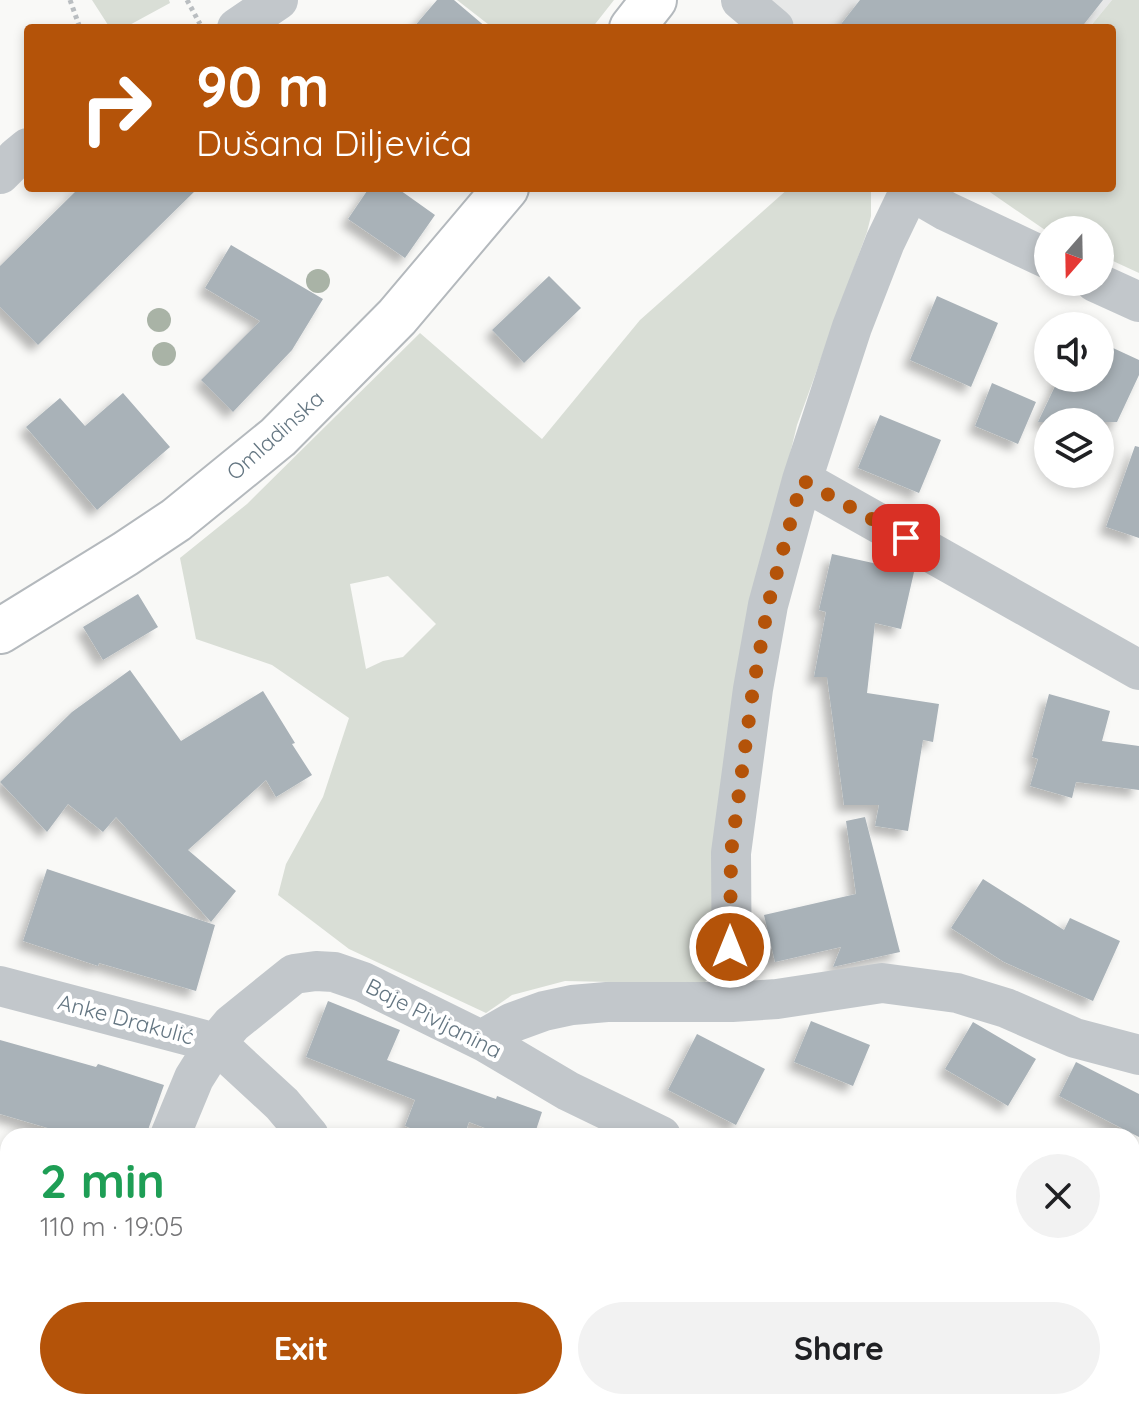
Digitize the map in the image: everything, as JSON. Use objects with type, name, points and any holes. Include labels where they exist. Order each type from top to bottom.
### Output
[{"type":"main road","points":[[635,24],[654,0]]},
{"type":"main road","name":"Omladinska","points":[[0,631],[176,520],[278,437],[397,317],[503,192]]},
{"type":"street","points":[[243,24],[278,0]]},
{"type":"street","points":[[741,0],[769,24]]},
{"type":"street","points":[[0,174],[24,151]]},
{"type":"street","points":[[732,1002],[731,853],[753,689],[768,605],[802,480],[852,327],[908,192]]},
{"type":"street","points":[[914,192],[946,211],[1034,252]]},
{"type":"street","points":[[1114,291],[1139,302]]},
{"type":"street","points":[[802,480],[1139,670]]},
{"type":"street","name":"Baje Pivljanina","points":[[173,1128],[194,1078],[232,1024],[294,974],[316,971],[334,972],[363,982],[485,1042],[568,1091],[644,1128]]},
{"type":"street","points":[[485,1042],[490,1035],[511,1023],[572,1005],[777,999],[882,983],[957,993],[1006,1008],[1075,1038],[1139,1055]]},
{"type":"street","name":"Anke Drakulić","points":[[0,986],[216,1043],[282,1104],[302,1128]]},
{"type":"path","points":[[70,0],[79,24]]},
{"type":"path","points":[[187,0],[200,24]]},
{"type":"shaded area","points":[[92,0],[169,0],[170,3],[131,24],[107,24]]},
{"type":"shaded area","points":[[457,0],[614,0],[595,24],[488,24]]},
{"type":"shaded area","points":[[765,0],[1112,0],[1092,24],[794,24]]},
{"type":"shaded area","points":[[1112,0],[1139,0],[1139,273],[1114,261],[1114,216],[1034,216],[1034,222],[990,192],[1116,192],[1116,24],[1092,24]]},
{"type":"shaded area","points":[[784,192],[871,192],[867,232],[797,425],[760,579],[712,975],[703,984],[565,981],[512,995],[486,1013],[349,949],[278,895],[286,864],[323,797],[349,718],[272,665],[196,639],[180,558],[247,504],[420,333],[542,439],[640,320]],"holes":[[[388,576],[436,624],[403,657],[366,669],[350,584]]]},
{"type":"building","points":[[437,0],[454,0],[482,24],[416,24]]},
{"type":"building","points":[[860,0],[1103,0],[1084,24],[841,24]]},
{"type":"building","points":[[75,192],[194,192],[38,345],[0,307],[0,266]]},
{"type":"building","points":[[366,192],[403,192],[435,215],[405,258],[348,219]]},
{"type":"building","points":[[231,245],[323,299],[292,350],[233,412],[201,380],[260,321],[205,288]]},
{"type":"building","points":[[549,276],[581,308],[524,363],[492,330]]},
{"type":"building","points":[[937,296],[998,323],[971,387],[910,360]]},
{"type":"building","points":[[1114,348],[1139,360],[1139,375],[1117,422],[1114,422],[1114,408],[1045,408],[1052,392],[1114,392]]},
{"type":"building","points":[[992,383],[1036,402],[1018,444],[975,426]]},
{"type":"building","points":[[123,393],[170,447],[97,510],[26,427],[60,398],[85,426]]},
{"type":"building","points":[[880,415],[941,440],[919,493],[858,468]]},
{"type":"building","points":[[1135,446],[1139,447],[1139,538],[1106,527]]},
{"type":"building","points":[[832,554],[914,572],[901,629],[875,623],[867,693],[939,704],[933,742],[923,740],[908,831],[875,826],[879,805],[844,805],[827,677],[814,677],[826,612],[819,610]]},
{"type":"building","points":[[138,594],[158,627],[103,660],[83,627]]},
{"type":"building","points":[[130,670],[181,741],[263,691],[312,775],[276,797],[266,780],[188,850],[236,891],[211,922],[116,817],[103,832],[68,804],[47,832],[0,782],[72,712]]},
{"type":"building","points":[[1049,694],[1110,711],[1102,741],[1139,746],[1139,790],[1076,782],[1072,798],[1030,786],[1038,759],[1032,757]]},
{"type":"building","points":[[865,817],[900,952],[833,967],[841,947],[775,962],[764,915],[856,894],[846,821]]},
{"type":"building","points":[[47,869],[215,925],[196,991],[99,963],[98,966],[23,941]]},
{"type":"building","points":[[983,879],[1064,930],[1070,918],[1120,941],[1093,1001],[1004,962],[951,928]]},
{"type":"building","points":[[328,1001],[400,1030],[387,1060],[542,1112],[537,1128],[485,1128],[469,1122],[467,1128],[410,1128],[405,1126],[415,1100],[306,1057]]},
{"type":"building","points":[[811,1021],[870,1045],[853,1086],[794,1062]]},
{"type":"building","points":[[973,1022],[1036,1059],[1008,1106],[945,1069]]},
{"type":"building","points":[[697,1034],[765,1069],[736,1125],[668,1090]]},
{"type":"building","points":[[0,1040],[96,1067],[98,1064],[164,1085],[149,1128],[48,1128],[0,1114]]},
{"type":"building","points":[[1076,1062],[1139,1094],[1139,1128],[1121,1128],[1059,1096]]},
{"type":"route","points":[[730,947],[731,853],[753,689],[768,605],[802,480],[906,538]]}]
